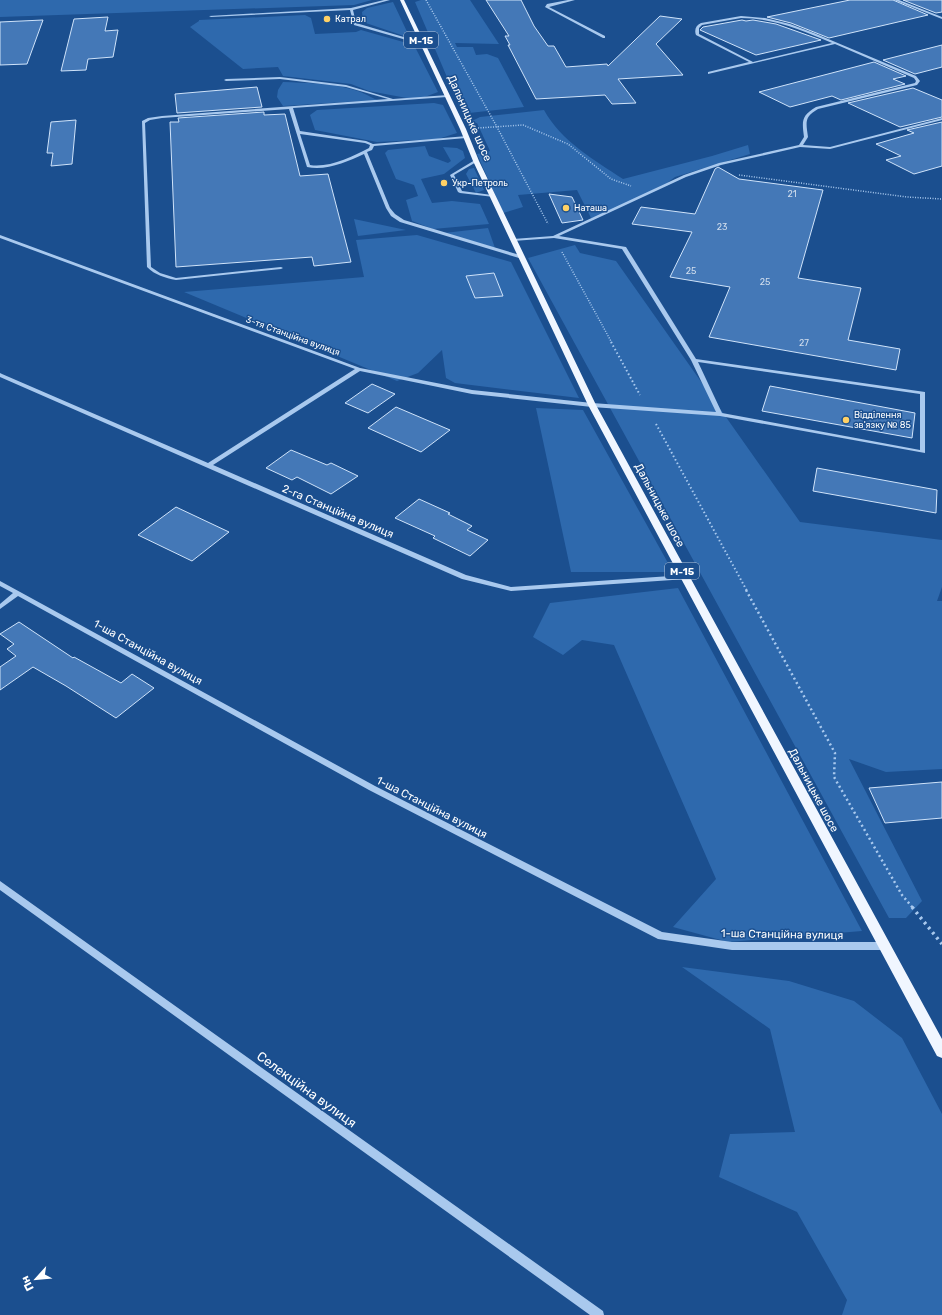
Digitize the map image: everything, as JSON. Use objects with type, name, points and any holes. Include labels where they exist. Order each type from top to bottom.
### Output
[{"type":"main road","name":"Дальницьке шосе","points":[[402,0],[492,196],[592,405],[942,1052]]},
{"type":"street","points":[[211,16],[351,9],[388,0]]},
{"type":"street","points":[[573,0],[548,5],[547,7],[604,37]]},
{"type":"street","points":[[896,0],[942,18]]},
{"type":"street","points":[[351,9],[356,24],[423,44]]},
{"type":"street","points":[[752,62],[697,34],[696,30],[701,24],[740,17],[753,17],[780,23],[835,43],[915,77],[918,81],[916,84],[817,108],[807,114],[804,118],[806,137],[800,146]]},
{"type":"street","points":[[709,73],[835,43]]},
{"type":"street","points":[[226,80],[280,78],[346,86],[398,100]]},
{"type":"street","points":[[281,268],[176,280],[164,277],[153,272],[149,268],[143,122],[149,119],[162,117],[447,96]]},
{"type":"street","points":[[291,108],[308,166],[312,168],[346,159],[365,152],[371,149],[372,145]]},
{"type":"street","points":[[554,237],[650,194],[685,176],[720,164],[800,146],[830,148],[942,119]]},
{"type":"street","points":[[298,132],[366,142],[372,145],[464,133]]},
{"type":"street","points":[[365,152],[392,215],[402,221],[521,257]]},
{"type":"street","points":[[476,161],[452,175],[460,192],[492,196]]},
{"type":"street","name":"3-тя Станційна вулиця","points":[[0,236],[359,369],[472,392],[592,405],[720,414],[923,452],[923,393],[694,360]]},
{"type":"street","points":[[513,240],[554,237],[624,248],[694,360],[720,414]]},
{"type":"street","points":[[208,466],[359,369]]},
{"type":"street","name":"2-га Станційна вулиця","points":[[0,375],[464,577],[511,589],[685,577]]},
{"type":"street","name":"1-ша Станційна вулиця","points":[[0,583],[372,788],[661,936],[732,946],[885,946]]},
{"type":"street","points":[[0,607],[18,593]]},
{"type":"street","name":"Селекційна вулиця","points":[[0,885],[599,1315]]},
{"type":"path","points":[[426,0],[497,127],[536,199],[554,237],[835,753],[834,777],[902,896],[942,944]]},
{"type":"path","points":[[464,133],[497,127],[523,125],[568,144],[611,179],[650,194]]},
{"type":"path","points":[[735,174],[907,197],[942,199]]},
{"type":"shaded area","points":[[0,0],[372,0],[354,5],[0,17]]},
{"type":"shaded area","points":[[421,0],[470,0],[499,44],[455,43],[457,47],[473,47],[476,55],[487,54],[498,58],[524,107],[469,113],[461,110],[415,2]]},
{"type":"shaded area","points":[[393,2],[410,38],[363,22],[362,12],[367,8]]},
{"type":"shaded area","points":[[305,15],[311,18],[315,34],[356,32],[361,30],[414,45],[438,92],[422,98],[412,99],[369,91],[351,84],[283,76],[278,67],[243,69],[190,27],[199,20]]},
{"type":"shaded area","points":[[283,82],[343,87],[358,91],[377,100],[283,106],[277,97],[278,90]]},
{"type":"shaded area","points":[[434,103],[443,105],[457,133],[438,139],[377,142],[315,130],[310,115],[317,110]]},
{"type":"shaded area","points":[[544,110],[559,131],[579,149],[623,179],[748,145],[750,154],[675,177],[667,183],[598,217],[591,218],[577,190],[518,195],[523,207],[503,213],[477,154],[490,151],[477,123],[466,124],[480,117]]},
{"type":"shaded area","points":[[425,146],[429,156],[448,163],[451,161],[443,147],[457,148],[463,151],[465,158],[444,174],[421,179],[432,203],[452,201],[480,204],[489,224],[433,229],[412,221],[406,200],[418,196],[414,185],[396,179],[385,153],[388,150]]},
{"type":"shaded area","points":[[474,168],[484,190],[476,193],[466,174],[469,169]]},
{"type":"shaded area","points":[[354,219],[406,230],[358,236]]},
{"type":"shaded area","points":[[488,228],[495,248],[444,233]]},
{"type":"shaded area","points":[[417,235],[511,262],[579,398],[455,383],[446,378],[442,350],[418,373],[397,381],[184,292],[364,277],[356,240]]},
{"type":"shaded area","points":[[575,245],[580,253],[616,261],[800,522],[942,540],[942,587],[937,601],[942,601],[942,769],[886,772],[849,759],[922,901],[906,918],[889,918],[528,258]]},
{"type":"shaded area","points":[[536,408],[583,410],[673,572],[571,572]]},
{"type":"shaded area","points":[[678,588],[862,931],[728,942],[673,927],[716,879],[614,645],[582,640],[563,655],[533,637],[550,603]]},
{"type":"shaded area","points":[[682,967],[789,981],[854,1001],[902,1038],[942,1114],[942,1315],[842,1315],[847,1300],[797,1212],[719,1177],[730,1134],[795,1132],[770,1029]]},
{"type":"building","points":[[486,0],[521,0],[534,26],[548,46],[554,46],[566,67],[607,64],[608,66],[660,16],[682,19],[656,44],[683,75],[618,79],[636,103],[612,104],[605,95],[536,99],[508,45],[510,45],[505,36],[509,36]]},
{"type":"building","points":[[850,0],[893,0],[928,15],[829,38],[791,23],[767,17]]},
{"type":"building","points":[[903,0],[942,0],[942,12],[936,13]]},
{"type":"building","points":[[108,17],[105,31],[118,30],[113,57],[88,59],[86,70],[61,71],[74,19]]},
{"type":"building","points":[[43,20],[27,64],[0,65],[0,22]]},
{"type":"building","points":[[742,20],[753,20],[776,24],[821,40],[756,55],[700,30],[703,27]]},
{"type":"building","points":[[942,45],[942,67],[915,74],[883,60]]},
{"type":"building","points":[[874,62],[906,76],[893,79],[905,84],[841,100],[832,96],[790,107],[759,92]]},
{"type":"building","points":[[257,87],[262,107],[177,113],[175,94]]},
{"type":"building","points":[[913,88],[942,100],[942,117],[900,127],[848,103]]},
{"type":"building","points":[[264,112],[264,115],[285,114],[300,176],[328,174],[351,262],[314,266],[312,257],[176,267],[170,122],[179,122],[178,118]]},
{"type":"building","points":[[76,120],[72,164],[51,166],[53,153],[47,153],[51,122]]},
{"type":"building","points":[[942,122],[942,166],[914,174],[886,160],[901,156],[876,144],[914,133],[907,130]]},
{"type":"building","points":[[718,167],[739,179],[823,190],[798,278],[861,288],[848,340],[900,349],[896,370],[709,337],[730,287],[670,277],[692,232],[632,224],[641,207],[695,214],[715,169]]},
{"type":"building","name":"Наташа","points":[[549,194],[572,197],[583,220],[562,223]]},
{"type":"building","points":[[494,273],[503,296],[475,298],[466,276]]},
{"type":"building","points":[[372,384],[395,394],[368,413],[345,403]]},
{"type":"building","points":[[770,386],[915,413],[912,438],[762,411]]},
{"type":"building","points":[[396,407],[450,430],[421,452],[368,428]]},
{"type":"building","points":[[291,450],[327,465],[331,463],[358,476],[331,494],[297,477],[292,480],[266,468]]},
{"type":"building","points":[[817,468],[937,490],[936,513],[813,491]]},
{"type":"building","points":[[419,499],[450,513],[448,514],[472,526],[467,530],[488,540],[470,556],[433,538],[435,536],[395,518]]},
{"type":"building","points":[[176,507],[229,532],[192,561],[138,535]]},
{"type":"building","points":[[19,622],[73,658],[74,657],[121,683],[132,674],[154,688],[116,718],[33,667],[0,690],[0,667],[16,656],[7,649],[14,644],[0,634]]},
{"type":"building","points":[[942,782],[942,818],[885,823],[869,788]]},
{"type":"place","name":"Катрал","points":[[327,19]]},
{"type":"place","name":"Укр-Петроль","points":[[444,183]]},
{"type":"place","name":"Наташа","points":[[566,208]]},
{"type":"place","name":"Відділення зв'язку № 85","points":[[846,420]]}]
